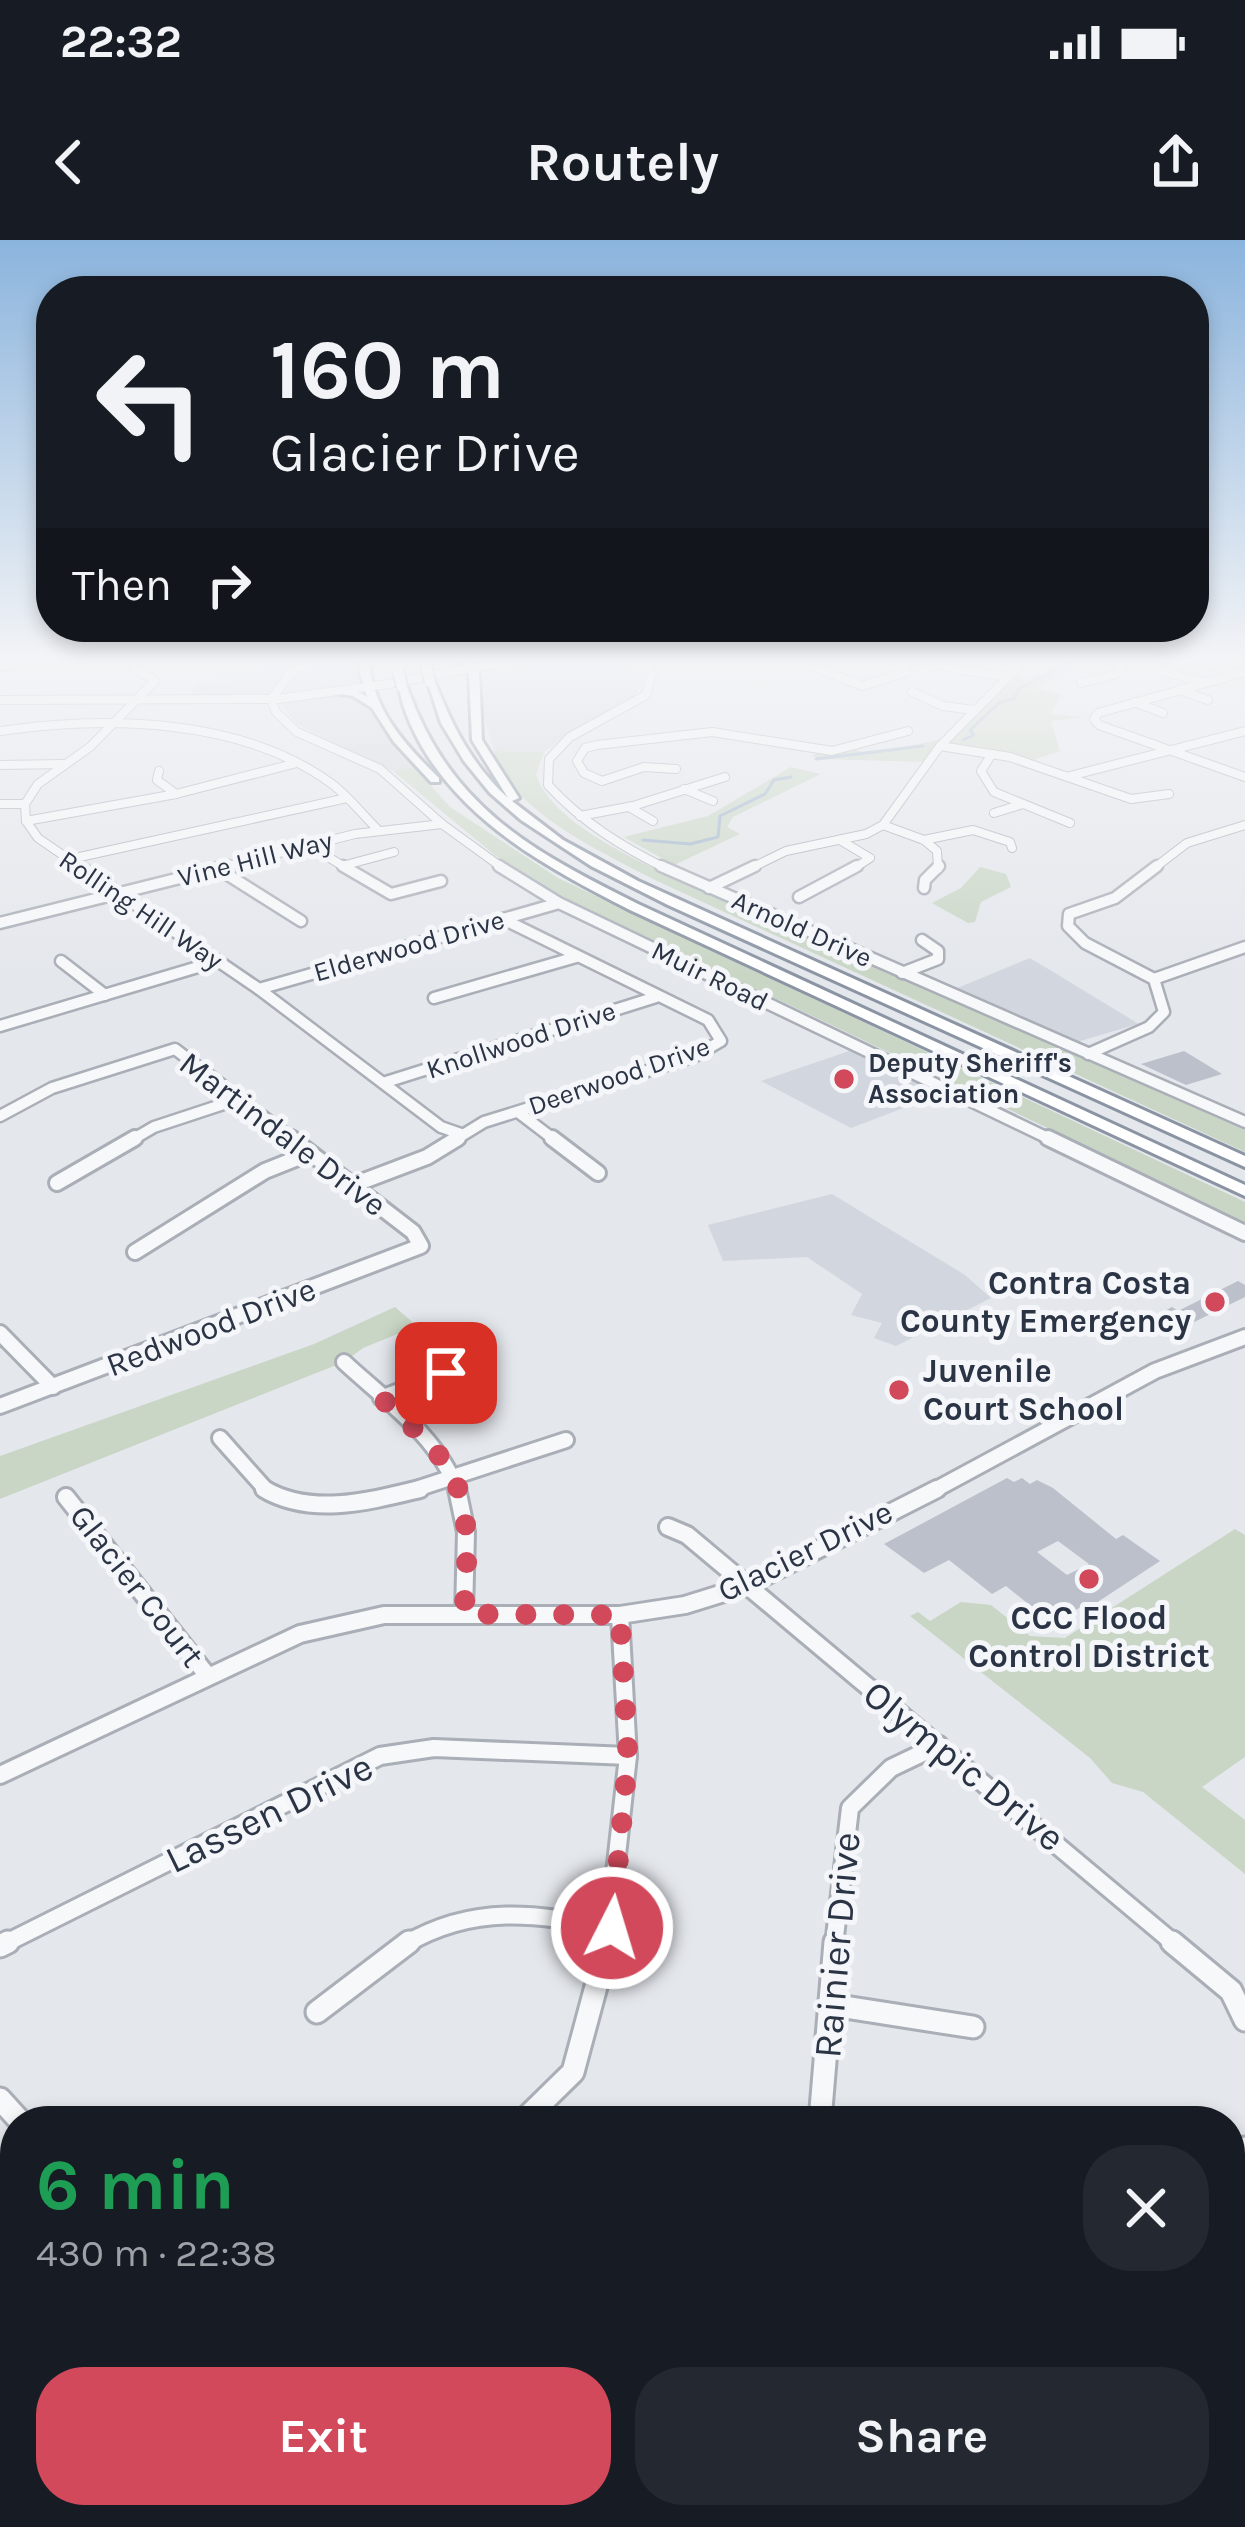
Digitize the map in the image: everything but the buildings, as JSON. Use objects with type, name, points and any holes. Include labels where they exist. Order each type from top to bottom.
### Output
[{"type":"highway","points":[[418,763],[529,849],[620,901],[1245,1191]]},
{"type":"highway","points":[[437,763],[465,798]]},
{"type":"highway","points":[[470,763],[526,818],[645,890],[1245,1162]]},
{"type":"highway","points":[[491,763],[526,818]]},
{"type":"street","points":[[290,763],[326,779],[377,830]]},
{"type":"street","name":"Muir Road","points":[[366,763],[385,772],[442,824],[559,903],[1245,1233]]},
{"type":"street","name":"Arnold Drive","points":[[548,763],[548,784],[580,816],[710,888],[1245,1122]]},
{"type":"street","points":[[579,763],[584,772],[602,781],[644,767],[676,769]]},
{"type":"street","points":[[710,888],[778,854],[883,825],[928,763]]},
{"type":"street","points":[[986,763],[981,771],[994,792],[1070,823]]},
{"type":"street","points":[[1021,763],[1131,799],[1169,794]]},
{"type":"street","points":[[1068,777],[1125,763]]},
{"type":"street","points":[[1205,763],[1245,777]]},
{"type":"street","points":[[64,764],[38,784],[25,804],[26,820],[176,794],[293,764]]},
{"type":"street","points":[[0,765],[64,764]]},
{"type":"street","points":[[159,771],[157,780],[176,794]]},
{"type":"street","points":[[580,816],[629,807],[725,778]]},
{"type":"street","points":[[683,789],[713,801]]},
{"type":"street","points":[[66,860],[347,798]]},
{"type":"street","points":[[0,804],[25,804]]},
{"type":"street","points":[[994,813],[1024,804]]},
{"type":"street","points":[[629,807],[652,820]]},
{"type":"street","name":"Rolling Hill Way","points":[[26,820],[38,838],[66,860],[259,989],[441,1127],[460,1134]]},
{"type":"street","name":"Vine Hill Way","points":[[0,923],[308,845],[377,830],[442,824]]},
{"type":"street","points":[[883,825],[924,840],[940,859],[924,888]]},
{"type":"street","points":[[1088,1054],[1160,1021],[1164,1012],[1154,979],[1085,943],[1069,926],[1069,914],[1115,898],[1187,843],[1245,825]]},
{"type":"street","points":[[924,840],[973,830],[1010,842],[1012,848]]},
{"type":"street","points":[[799,897],[814,893],[870,858],[840,840]]},
{"type":"street","points":[[308,845],[391,894],[441,881]]},
{"type":"street","points":[[342,866],[394,852]]},
{"type":"street","points":[[217,868],[302,921]]},
{"type":"street","name":"Elderwood Drive","points":[[259,989],[559,903]]},
{"type":"street","name":"Deerwood Drive","points":[[353,1185],[427,1157],[460,1134],[695,1056],[722,1041],[707,1020],[503,919]]},
{"type":"street","points":[[902,973],[938,958],[938,951],[922,940]]},
{"type":"street","points":[[1154,979],[1245,947]]},
{"type":"street","points":[[434,998],[576,956]]},
{"type":"street","points":[[61,961],[105,995]]},
{"type":"street","points":[[0,1025],[218,962]]},
{"type":"street","name":"Knollwood Drive","points":[[386,1082],[656,997]]},
{"type":"street","name":"Martindale Drive","points":[[0,1116],[52,1088],[175,1049],[413,1232],[421,1246]]},
{"type":"street","points":[[57,1183],[154,1127],[242,1098]]},
{"type":"street","points":[[518,1112],[598,1173]]},
{"type":"street","points":[[135,1252],[265,1171],[310,1153]]},
{"type":"street","name":"Redwood Drive","points":[[0,1406],[421,1246]]},
{"type":"street","points":[[0,1333],[53,1388]]},
{"type":"street","name":"Glacier Drive","points":[[3,1767],[300,1634],[384,1615],[620,1615],[685,1605],[746,1586],[1038,1438],[1156,1372],[1245,1337]]},
{"type":"street","points":[[381,1398],[478,1360]]},
{"type":"street","points":[[344,1362],[427,1443],[455,1482],[467,1542],[464,1614]]},
{"type":"street","points":[[220,1438],[270,1494],[316,1504],[455,1482],[566,1440]]},
{"type":"street","name":"Glacier Court","points":[[66,1497],[207,1676]]},
{"type":"street","name":"Olympic Drive","points":[[668,1527],[687,1535],[1231,1991],[1245,2020]]},
{"type":"street","points":[[538,2106],[573,2072],[612,1928],[628,1756],[620,1615]]},
{"type":"street","name":"Rainier Drive","points":[[822,2106],[840,1874],[850,1808],[891,1768],[939,1744]]},
{"type":"street","name":"Lassen Drive","points":[[0,1946],[380,1756],[434,1748],[628,1756]]},
{"type":"street","points":[[316,2012],[376,1961],[448,1921],[517,1912],[612,1928]]},
{"type":"street","points":[[832,2006],[974,2027]]},
{"type":"shaded area","points":[[376,763],[411,763],[414,767],[393,771]]},
{"type":"shaded area","points":[[1030,958],[1138,1024],[1077,1042],[955,989]]},
{"type":"shaded area","points":[[858,1048],[948,1091],[851,1128],[761,1081]]},
{"type":"shaded area","points":[[832,1194],[965,1275],[991,1298],[896,1346],[874,1338],[882,1323],[851,1315],[862,1294],[807,1257],[723,1261],[708,1225]]},
{"type":"green space","points":[[498,763],[540,763],[536,775],[546,794],[562,812],[607,844],[1245,1130],[1245,1152],[653,879],[560,827],[517,792]]},
{"type":"green space","points":[[414,767],[450,807],[558,878],[1245,1202],[1245,1222],[569,900],[496,856],[393,771]]},
{"type":"green space","points":[[791,767],[821,774],[733,817],[727,827],[740,834],[674,865],[624,837],[708,816]]},
{"type":"green space","points":[[980,867],[1006,874],[1011,887],[981,902],[975,922],[968,923],[932,903],[961,888]]},
{"type":"green space","points":[[395,1307],[417,1326],[363,1348],[344,1362],[0,1499],[0,1456],[314,1344]]},
{"type":"green space","points":[[1235,1529],[1245,1535],[1245,1757],[1202,1787],[1245,1820],[1245,1874],[1143,1792],[1112,1783],[1090,1758],[910,1616],[918,1612],[930,1621],[961,1602],[991,1605],[1030,1636],[1065,1638]]},
{"type":"waterway","points":[[643,840],[690,844],[718,837],[720,816],[765,794],[774,780],[791,777]]},
{"type":"place","name":"Deputy Sheriff's Association","points":[[844,1079]]},
{"type":"place","name":"Contra Costa County Emergency","points":[[1215,1302]]},
{"type":"place","name":"Juvenile Court School","points":[[899,1390]]},
{"type":"place","name":"CCC Flood Control District","points":[[1089,1579]]},
{"type":"route","points":[[446,1373],[381,1398],[427,1443],[455,1482],[467,1542],[464,1614],[620,1615],[628,1756],[612,1928]]}]
